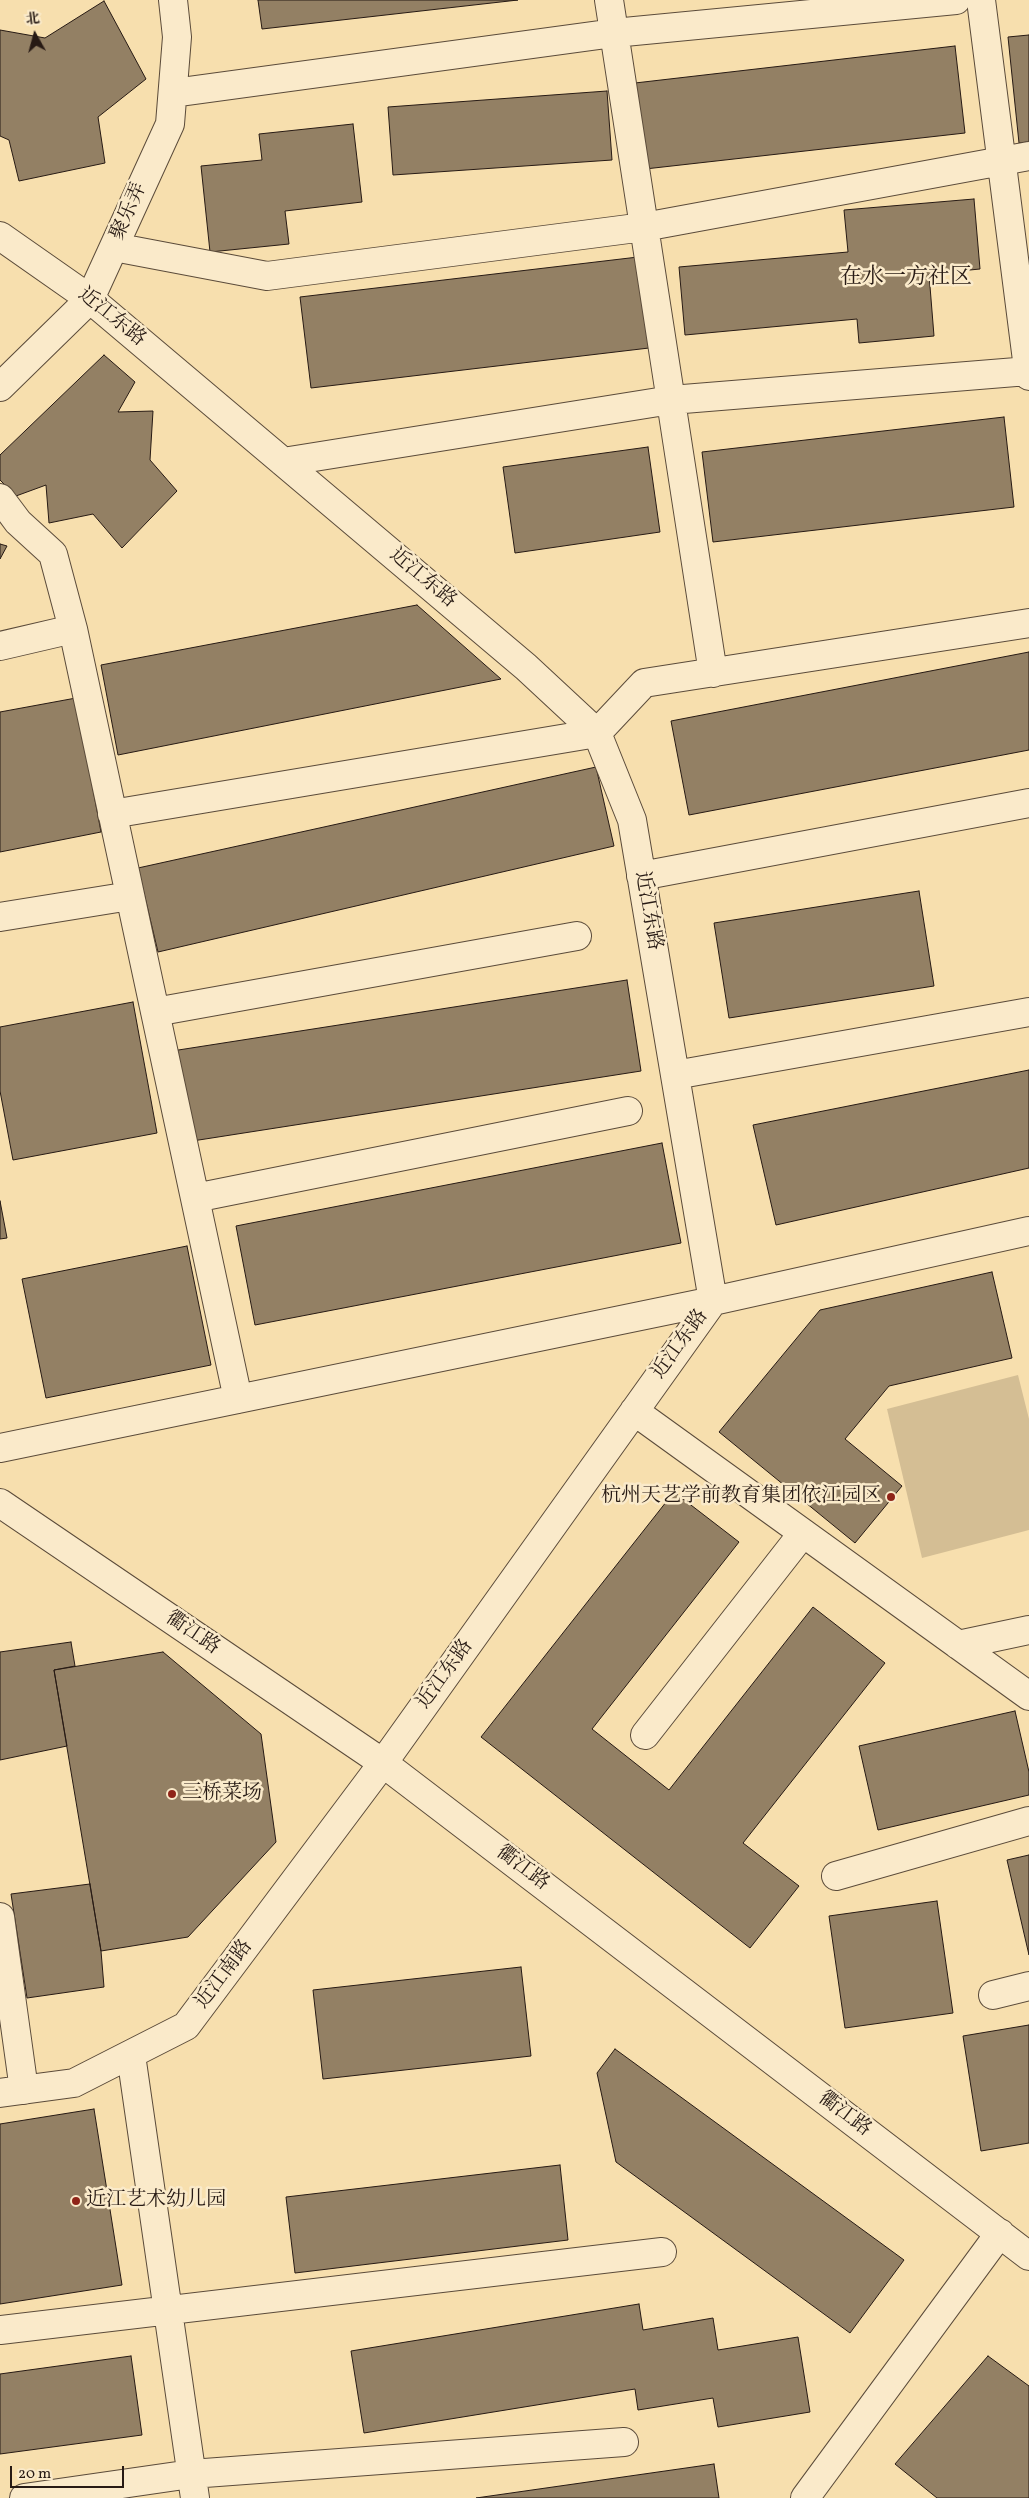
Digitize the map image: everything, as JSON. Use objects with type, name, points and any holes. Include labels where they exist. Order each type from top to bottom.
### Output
[{"type":"street","name":"聚乐弄","points":[[0,387],[90,299],[170,124],[177,37],[173,0]]},
{"type":"street","points":[[609,0],[714,673]]},
{"type":"street","points":[[172,93],[614,33],[956,0]]},
{"type":"street","points":[[283,462],[671,400],[1029,373],[981,0]]},
{"type":"street","points":[[114,247],[267,276],[644,227],[1029,156]]},
{"type":"street","name":"近江东路","points":[[0,236],[90,299],[526,667],[597,734],[632,820],[714,1301],[383,1763]]},
{"type":"street","points":[[0,498],[18,522],[53,554],[72,628],[238,1399]]},
{"type":"street","points":[[112,814],[597,734],[644,683],[1029,623]]},
{"type":"street","points":[[0,646],[72,628]]},
{"type":"street","points":[[642,876],[1029,803]]},
{"type":"street","points":[[0,917],[130,896]]},
{"type":"street","points":[[155,1012],[577,936]]},
{"type":"street","points":[[675,1075],[1029,1012]]},
{"type":"street","points":[[195,1198],[628,1112]]},
{"type":"street","points":[[0,1448],[714,1301],[1029,1231]]},
{"type":"street","points":[[634,1411],[1029,1696]]},
{"type":"street","name":"衢江路","points":[[3,1514],[383,1763],[1029,2256]]},
{"type":"street","points":[[645,1735],[803,1533]]},
{"type":"street","points":[[958,1645],[1029,1630]]},
{"type":"street","name":"近江南路","points":[[12,2092],[74,2083],[186,2026],[383,1763]]},
{"type":"street","points":[[836,1876],[1029,1821]]},
{"type":"street","points":[[0,1917],[12,2092]]},
{"type":"street","points":[[993,1995],[1029,1986]]},
{"type":"street","points":[[131,2055],[193,2486]]},
{"type":"street","points":[[805,2498],[1000,2233]]},
{"type":"street","points":[[0,2330],[662,2252]]},
{"type":"street","points":[[24,2498],[193,2486],[624,2442]]},
{"type":"shaded area","points":[[1018,1375],[1029,1419],[1029,1530],[922,1558],[887,1409]]},
{"type":"building","points":[[258,0],[518,0],[262,29]]},
{"type":"building","points":[[104,1],[146,79],[98,117],[105,163],[19,181],[9,140],[0,136],[0,30],[45,38]]},
{"type":"building","points":[[1029,35],[1029,142],[1019,143],[1008,37]]},
{"type":"building","points":[[955,46],[965,133],[645,169],[635,83]]},
{"type":"building","points":[[607,91],[612,160],[393,175],[388,107]]},
{"type":"building","points":[[353,124],[362,202],[285,211],[289,244],[210,252],[201,166],[262,160],[259,134]]},
{"type":"building","points":[[974,199],[980,269],[929,274],[934,336],[859,343],[857,319],[685,335],[679,267],[848,252],[844,210]]},
{"type":"building","points":[[638,257],[649,348],[311,388],[300,297]]},
{"type":"building","points":[[104,355],[135,382],[118,412],[153,411],[150,460],[177,491],[122,548],[93,514],[49,523],[46,485],[16,496],[0,480],[0,455]]},
{"type":"building","points":[[1004,417],[1014,507],[713,542],[702,452]]},
{"type":"building","points":[[648,447],[660,532],[515,553],[503,467]]},
{"type":"building","points":[[0,544],[7,546],[0,559]]},
{"type":"building","points":[[417,605],[501,679],[118,755],[101,665]]},
{"type":"building","points":[[1029,652],[1029,750],[689,815],[671,721]]},
{"type":"building","points":[[76,698],[101,832],[0,852],[0,712]]},
{"type":"building","points":[[596,767],[614,846],[158,952],[138,868]]},
{"type":"building","points":[[919,891],[934,986],[729,1018],[714,923]]},
{"type":"building","points":[[627,980],[641,1071],[186,1142],[172,1051]]},
{"type":"building","points":[[133,1002],[157,1133],[13,1160],[0,1091],[0,1027]]},
{"type":"building","points":[[1029,1070],[1029,1168],[776,1225],[753,1125]]},
{"type":"building","points":[[662,1143],[681,1243],[255,1325],[236,1226]]},
{"type":"building","points":[[0,1201],[7,1238],[0,1239]]},
{"type":"building","points":[[187,1246],[211,1365],[46,1398],[22,1279]]},
{"type":"building","points":[[992,1272],[1012,1358],[889,1386],[845,1439],[902,1486],[855,1543],[719,1432],[820,1310]]},
{"type":"building","points":[[674,1492],[739,1542],[592,1729],[669,1790],[813,1607],[885,1663],[743,1843],[799,1886],[750,1948],[481,1737]]},
{"type":"building","points":[[71,1642],[75,1666],[54,1670],[67,1746],[0,1760],[0,1652]]},
{"type":"building","name":"三桥菜场","points":[[163,1652],[261,1734],[276,1842],[188,1937],[101,1951],[54,1670]]},
{"type":"building","points":[[1015,1711],[1029,1772],[1029,1795],[878,1830],[859,1746]]},
{"type":"building","points":[[1029,1855],[1029,1955],[1007,1860]]},
{"type":"building","points":[[90,1884],[101,1951],[104,1987],[27,1998],[11,1894]]},
{"type":"building","points":[[937,1901],[953,2013],[845,2028],[829,1916]]},
{"type":"building","points":[[521,1967],[531,2056],[323,2079],[313,1990]]},
{"type":"building","points":[[1029,2025],[1029,2143],[981,2151],[963,2036]]},
{"type":"building","points":[[615,2049],[904,2260],[850,2333],[616,2162],[597,2073]]},
{"type":"building","points":[[94,2109],[122,2285],[0,2304],[0,2124]]},
{"type":"building","points":[[560,2165],[568,2240],[295,2273],[286,2197]]},
{"type":"building","points":[[639,2304],[643,2330],[713,2318],[718,2350],[798,2337],[810,2412],[718,2427],[713,2398],[638,2410],[635,2389],[364,2433],[351,2351]]},
{"type":"building","points":[[131,2356],[142,2435],[0,2454],[0,2374]]},
{"type":"building","points":[[988,2356],[1029,2386],[1029,2498],[937,2498],[895,2464]]},
{"type":"building","points":[[714,2464],[719,2498],[476,2498]]},
{"type":"place","name":"杭州天艺学前教育集团依江园区","points":[[891,1497]]},
{"type":"place","name":"三桥菜场","points":[[172,1794]]},
{"type":"place","name":"近江艺术幼儿园","points":[[76,2201]]},
{"type":"district","name":"在水一方社区","points":[[906,279]]}]
